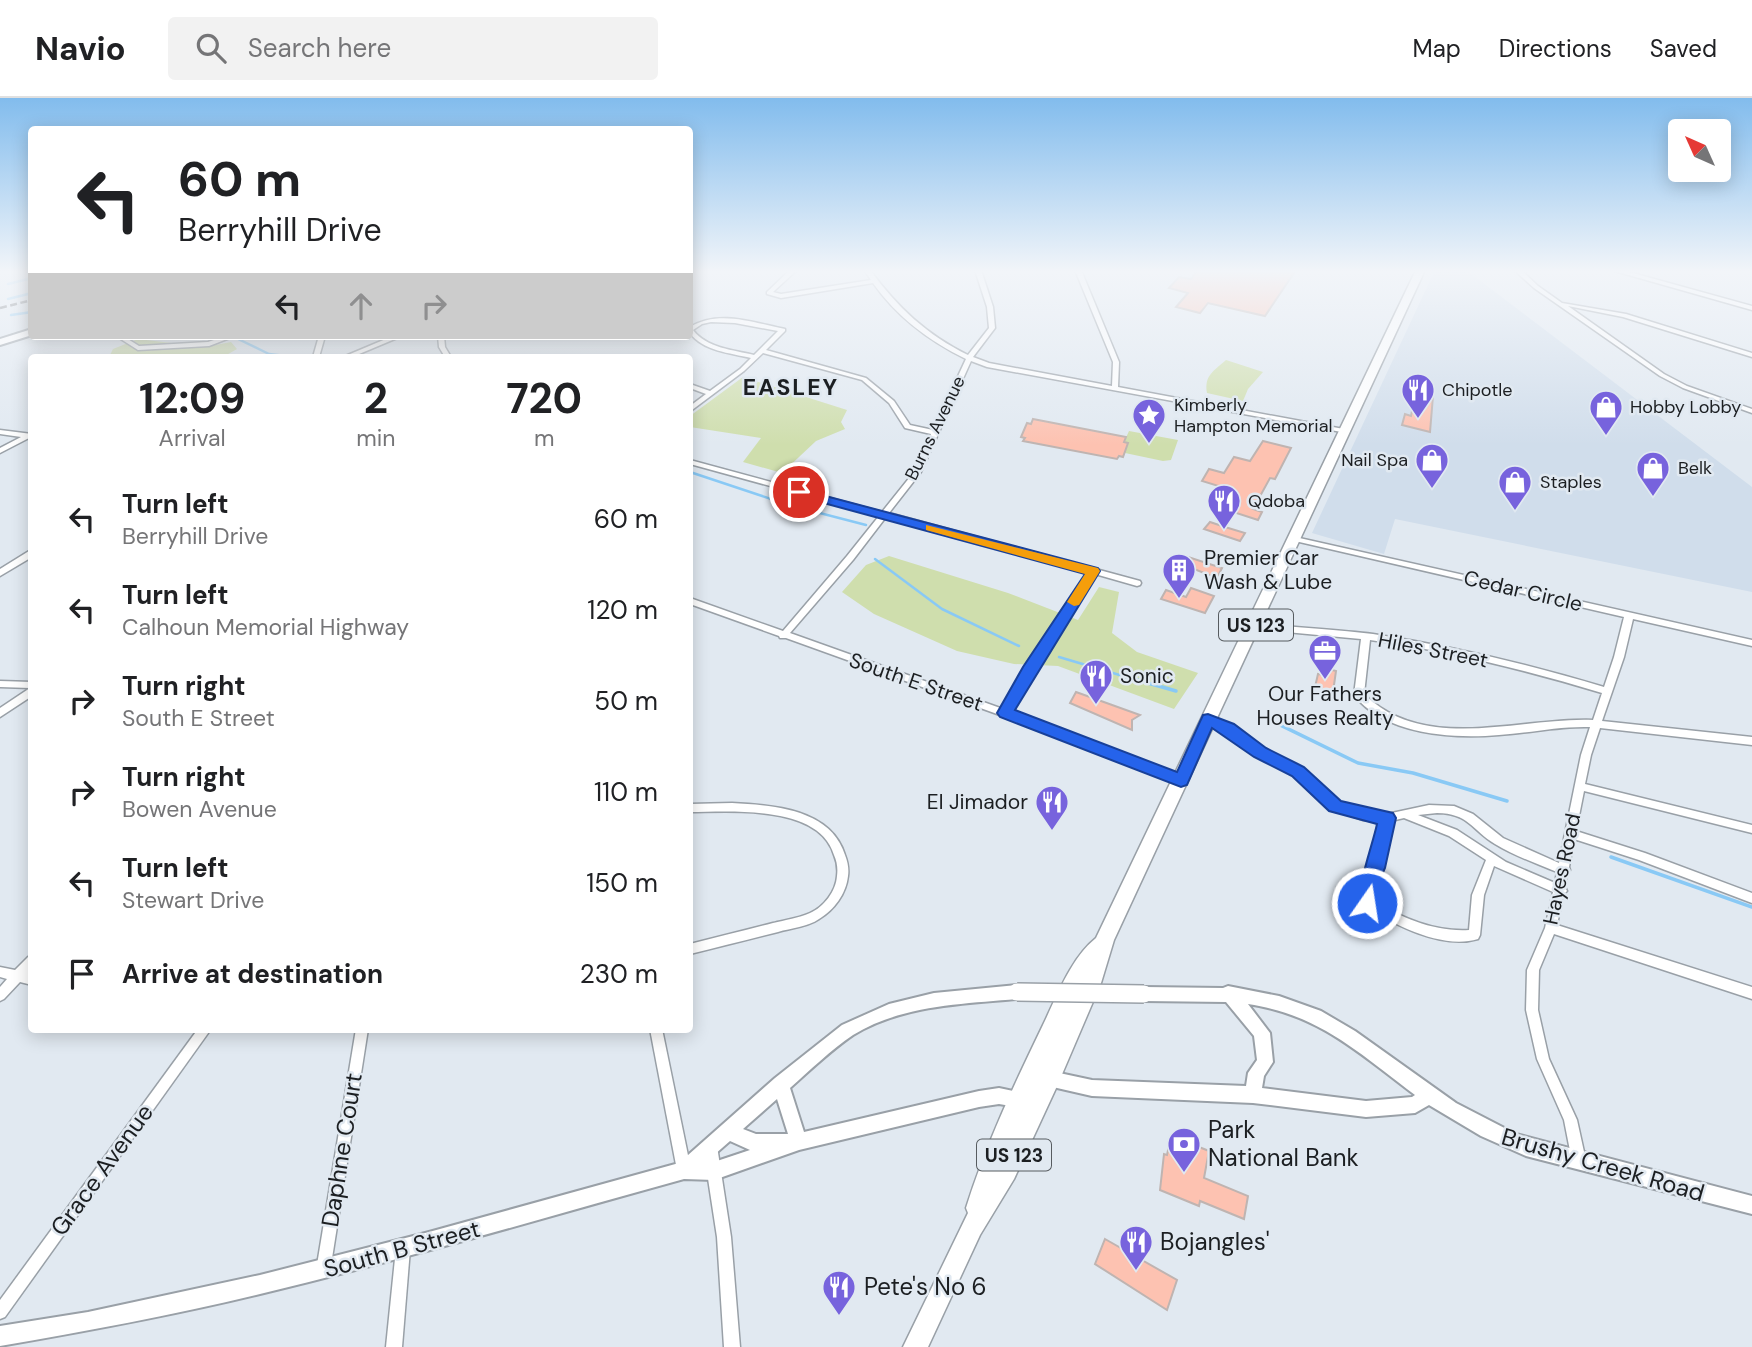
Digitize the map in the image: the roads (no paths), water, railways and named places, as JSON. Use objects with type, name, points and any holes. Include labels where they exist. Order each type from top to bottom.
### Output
[{"type":"highway","name":"US 123","points":[[915,1347],[972,1227],[1006,1171],[1050,1079],[1091,983],[1105,940],[1394,328]]},
{"type":"highway","name":"US 123","points":[[972,1227],[990,1160],[1017,1099],[1082,966],[1105,940]]},
{"type":"main road","points":[[0,342],[28,333]]},
{"type":"street","points":[[693,407],[755,357],[783,330],[773,328]]},
{"type":"street","points":[[915,328],[969,359],[1022,373],[1347,431]]},
{"type":"street","name":"Burns Avenue","points":[[783,636],[917,472],[969,359],[990,328]]},
{"type":"street","points":[[1102,328],[1116,362],[1115,388]]},
{"type":"street","points":[[1596,328],[1662,375],[1685,387],[1752,411]]},
{"type":"street","points":[[1667,328],[1752,355]]},
{"type":"street","points":[[693,335],[703,341],[755,357]]},
{"type":"street","points":[[125,340],[138,348],[209,344],[220,340]]},
{"type":"street","points":[[354,354],[389,340]]},
{"type":"street","points":[[762,351],[864,379],[892,402],[907,427],[936,433]]},
{"type":"street","points":[[693,387],[711,393]]},
{"type":"street","points":[[0,432],[28,436]]},
{"type":"street","points":[[0,451],[28,437]]},
{"type":"street","points":[[693,463],[1137,583]]},
{"type":"street","name":"Cedar Circle","points":[[1295,539],[1752,643]]},
{"type":"street","points":[[0,573],[28,556]]},
{"type":"street","points":[[1005,713],[1028,671],[1093,571]]},
{"type":"street","name":"South E Street","points":[[693,602],[1005,713],[1181,780]]},
{"type":"street","name":"Hayes Road","points":[[1579,1161],[1570,1120],[1543,1059],[1532,1010],[1533,970],[1551,928],[1572,834],[1578,786],[1629,616]]},
{"type":"street","name":"Hiles Street","points":[[1255,626],[1366,637],[1456,653],[1608,691]]},
{"type":"street","points":[[1366,637],[1359,695],[1374,711],[1395,720],[1463,732],[1488,733],[1551,724],[1752,741]]},
{"type":"street","points":[[0,684],[28,685]]},
{"type":"street","points":[[0,713],[28,694]]},
{"type":"street","points":[[1208,719],[1228,729],[1260,753],[1298,772],[1335,806],[1363,816],[1387,818],[1433,808],[1453,811],[1468,816],[1480,829],[1501,842],[1565,870]]},
{"type":"street","points":[[1578,786],[1752,829]]},
{"type":"street","points":[[693,808],[764,808],[811,823],[829,834],[842,856],[844,875],[829,907],[812,918],[693,948]]},
{"type":"street","points":[[1404,814],[1452,833],[1492,858],[1561,891]]},
{"type":"street","points":[[1387,818],[1376,868],[1367,888],[1367,903],[1393,918],[1454,938],[1474,935],[1478,895],[1492,858]]},
{"type":"street","points":[[1572,834],[1641,856],[1752,898]]},
{"type":"street","points":[[1551,928],[1752,993]]},
{"type":"street","points":[[0,995],[28,965]]},
{"type":"street","points":[[0,972],[28,978]]},
{"type":"street","points":[[684,1170],[848,1030],[890,1011],[934,1000],[1017,992],[1144,994]]},
{"type":"street","points":[[1228,993],[1262,1033],[1265,1062],[1256,1073],[1253,1095]]},
{"type":"street","name":"Brushy Creek Road","points":[[1144,994],[1228,993],[1298,1009],[1360,1042],[1429,1095],[1497,1136],[1579,1161],[1752,1205]]},
{"type":"street","name":"Grace Avenue","points":[[0,1312],[202,1033]]},
{"type":"street","name":"Daphne Court","points":[[323,1271],[361,1033]]},
{"type":"street","points":[[657,1033],[684,1170]]},
{"type":"street","points":[[1050,1079],[1092,1088],[1253,1095],[1366,1109],[1415,1105],[1429,1095]]},
{"type":"street","points":[[782,1084],[799,1142]]},
{"type":"street","name":"South B Street","points":[[0,1336],[178,1306],[403,1250],[684,1170],[714,1171],[799,1142],[989,1097],[1017,1099]]},
{"type":"street","name":"South B Street","points":[[730,1129],[740,1140],[754,1144],[799,1142]]},
{"type":"street","points":[[709,1146],[724,1237],[732,1347]]},
{"type":"street","points":[[394,1347],[403,1250]]},
{"type":"waterway","points":[[240,340],[269,354]]},
{"type":"waterway","points":[[693,473],[789,505],[866,525]]},
{"type":"waterway","points":[[875,559],[942,609],[1019,646]]},
{"type":"waterway","points":[[1059,657],[1133,679]]},
{"type":"waterway","points":[[1127,677],[1176,691]]},
{"type":"waterway","points":[[1264,717],[1358,763],[1413,773],[1507,801]]},
{"type":"waterway","points":[[1611,857],[1752,907]]},
{"type":"place","name":"Chipotle","points":[[1418,420]]},
{"type":"place","name":"Hobby Lobby","points":[[1606,437]]},
{"type":"place","name":"Kimberly Hampton Memorial","points":[[1149,445]]},
{"type":"place","name":"Nail Spa","points":[[1432,490]]},
{"type":"place","name":"Belk","points":[[1653,498]]},
{"type":"place","name":"Staples","points":[[1515,512]]},
{"type":"place","name":"Qdoba","points":[[1224,531]]},
{"type":"place","name":"Premier Car Wash & Lube","points":[[1179,600]]},
{"type":"place","name":"Our Fathers Houses Realty","points":[[1325,681]]},
{"type":"place","name":"Sonic","points":[[1096,706]]},
{"type":"place","name":"El Jimador","points":[[1052,832]]},
{"type":"place","name":"Park National Bank","points":[[1184,1174]]},
{"type":"place","name":"Bojangles'","points":[[1136,1272]]},
{"type":"place","name":"Pete's No 6","points":[[839,1317]]},
{"type":"district","name":"EASLEY","points":[[791,387]]}]
